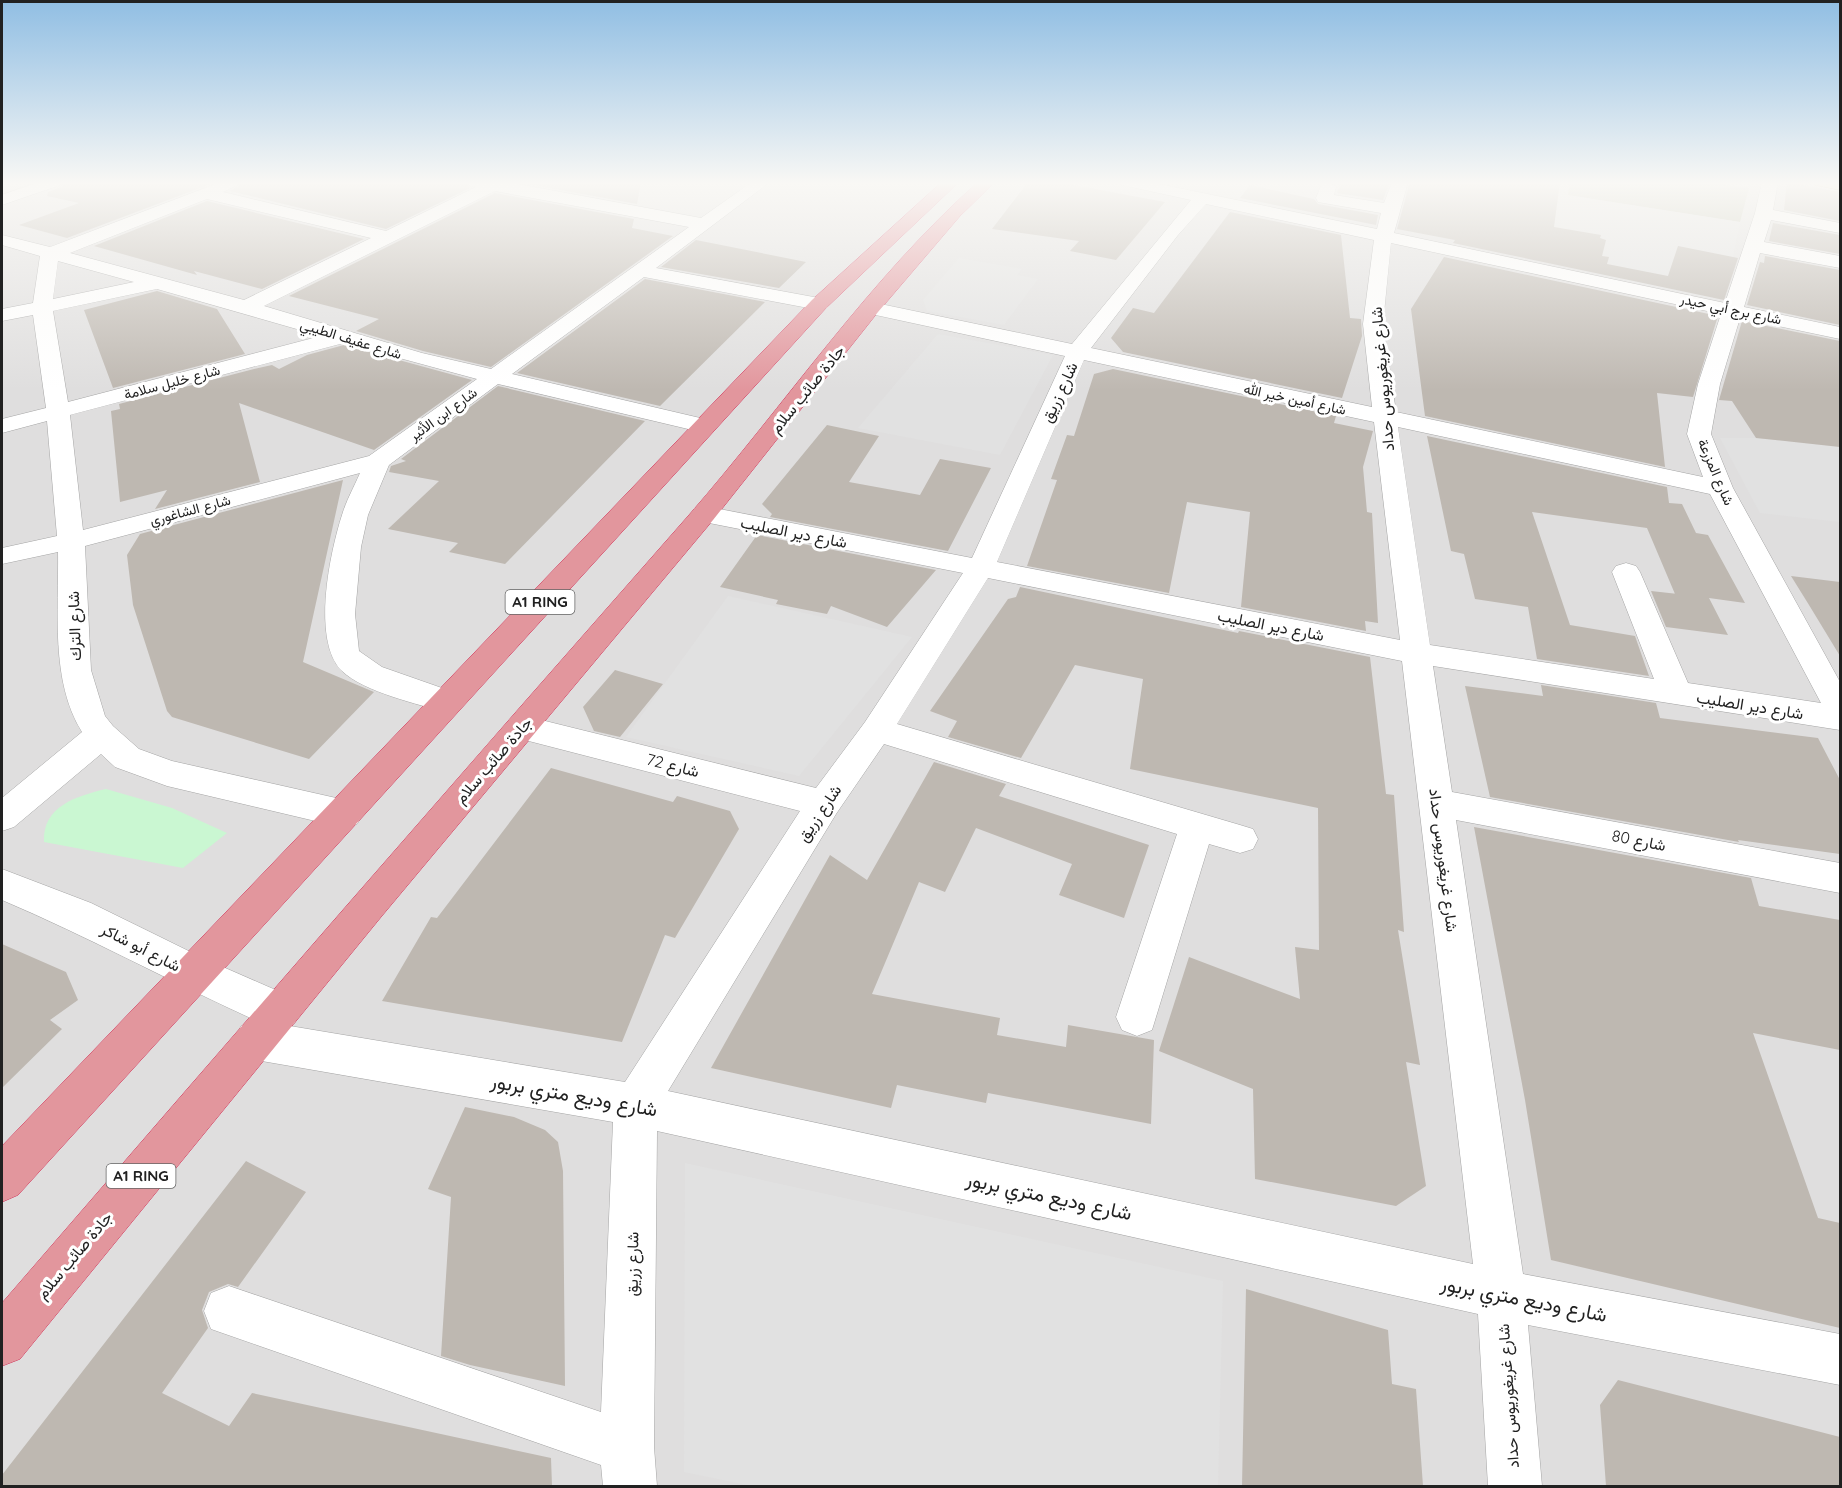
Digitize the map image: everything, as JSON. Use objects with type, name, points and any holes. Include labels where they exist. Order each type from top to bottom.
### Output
[{"type":"highway","name":"A1 RING","points":[[2,1179],[819,304],[876,251]]},
{"type":"highway","name":"جادة صائب سلام","points":[[2,1341],[704,514],[871,308],[920,251]]},
{"type":"street","name":"شارع عفيف الطيبي","points":[[41,251],[493,378],[705,426]]},
{"type":"street","points":[[50,254],[56,251]]},
{"type":"street","points":[[246,307],[359,251]]},
{"type":"street","name":"شارع ابن الأثير","points":[[378,460],[665,251]]},
{"type":"street","name":"شارع زريق","points":[[629,1467],[635,1105],[750,917],[824,804],[877,730],[981,567],[1020,485],[1059,389],[1078,351],[1156,251]]},
{"type":"street","name":"شارع غريغوريوس حداد","points":[[1380,251],[1375,273],[1373,324],[1415,653],[1438,803],[1501,1295],[1515,1486]]},
{"type":"street","name":"شارع برج أبي حيدر","points":[[1502,251],[1840,333]]},
{"type":"street","name":"شارع المزرعة","points":[[1751,251],[1709,384],[1699,434],[1720,488],[1840,710]]},
{"type":"street","points":[[1783,251],[1840,262]]},
{"type":"street","name":"شارع الترك","points":[[50,254],[42,307],[58,413],[71,541],[76,670],[90,718],[101,735],[127,758],[167,773],[345,814]]},
{"type":"street","points":[[639,270],[819,304]]},
{"type":"street","points":[[2,315],[154,284]]},
{"type":"street","name":"شارع أمين خير الله","points":[[871,308],[1720,488]]},
{"type":"street","name":"شارع خليل سلامة","points":[[2,426],[343,337]]},
{"type":"street","points":[[378,460],[355,516],[344,577],[341,645],[351,663],[364,670],[448,702]]},
{"type":"street","name":"شارع الشاغوري","points":[[2,556],[71,541],[378,460]]},
{"type":"street","name":"شارع دير الصليب","points":[[704,514],[1415,653],[1840,718]]},
{"type":"street","points":[[1626,572],[1676,693]]},
{"type":"street","name":"شارع 72","points":[[521,727],[824,804]]},
{"type":"street","points":[[877,730],[1240,838]]},
{"type":"street","points":[[2,817],[101,735]]},
{"type":"street","name":"شارع 80","points":[[1438,803],[1840,878]]},
{"type":"street","points":[[1137,1017],[1197,826]]},
{"type":"street","name":"شارع أبو شاكر","points":[[2,884],[78,915],[193,974],[268,1026]]},
{"type":"street","name":"شارع وديع متري بربور","points":[[268,1026],[1501,1295],[1840,1360]]},
{"type":"street","points":[[229,1311],[629,1467]]},
{"type":"shaded area","points":[[2,251],[1840,251],[1840,1486],[2,1486]]},
{"type":"shaded area","points":[[1602,251],[1676,251],[1670,271],[1716,280],[1713,299],[1626,281],[1627,268],[1607,264],[1601,256]]},
{"type":"shaded area","points":[[1705,251],[1734,251],[1733,257]]},
{"type":"shaded area","points":[[959,258],[1022,269],[1017,275],[1038,279],[1004,325],[927,311],[923,300]]},
{"type":"shaded area","points":[[938,334],[1053,355],[1000,455],[858,428]]},
{"type":"shaded area","points":[[1720,438],[1756,438],[1840,447],[1840,522],[1760,513]]},
{"type":"shaded area","points":[[728,596],[912,637],[799,776],[626,737]]},
{"type":"shaded area","points":[[685,1163],[1223,1281],[1218,1486],[752,1486],[684,1472]]},
{"type":"green space","points":[[106,789],[172,808],[227,833],[183,868],[44,842],[45,830],[55,811],[73,799]]},
{"type":"building","points":[[113,251],[339,251],[262,289],[194,271],[197,275]]},
{"type":"building","points":[[378,251],[652,251],[491,367],[423,351],[356,331],[379,319],[289,296]]},
{"type":"building","points":[[681,251],[753,251],[806,262],[779,288],[661,267]]},
{"type":"building","points":[[1072,251],[1123,251],[1116,260]]},
{"type":"building","points":[[1200,251],[1343,251],[1350,318],[1361,319],[1362,336],[1342,398],[1123,352],[1111,338],[1133,308],[1154,313]]},
{"type":"building","points":[[1493,251],[1603,251],[1602,256],[1609,257],[1607,264],[1668,276],[1676,251],[1705,251],[1738,258],[1724,300]]},
{"type":"building","points":[[1765,256],[1840,270],[1840,325],[1747,305],[1760,262],[1764,263]]},
{"type":"building","points":[[1444,257],[1718,316],[1693,397],[1657,393],[1665,467],[1425,416],[1411,309]]},
{"type":"building","points":[[645,279],[765,302],[660,406],[517,373]]},
{"type":"building","points":[[157,291],[217,309],[245,354],[113,388],[84,310]]},
{"type":"building","points":[[1742,321],[1840,341],[1840,447],[1756,438],[1732,401],[1719,400]]},
{"type":"building","points":[[344,345],[472,380],[374,450],[239,403],[260,482],[155,509],[167,490],[120,502],[111,411],[120,409],[119,404],[272,365],[279,369],[307,355]]},
{"type":"building","points":[[1113,369],[1336,416],[1334,423],[1373,431],[1363,467],[1367,512],[1372,513],[1378,623],[1365,621],[1366,631],[1241,607],[1250,512],[1187,502],[1169,593],[1027,566],[1057,480],[1051,479],[1067,435],[1074,436],[1094,374]]},
{"type":"building","points":[[498,386],[645,421],[505,564],[449,552],[458,543],[388,529],[439,481],[389,472],[391,466],[406,461],[401,459]]},
{"type":"building","points":[[827,425],[879,436],[849,482],[920,495],[940,459],[991,468],[948,551],[770,517],[772,514],[762,504]]},
{"type":"building","points":[[1427,436],[1667,487],[1669,503],[1682,504],[1696,533],[1708,535],[1745,603],[1709,598],[1728,635],[1666,627],[1651,591],[1675,594],[1647,528],[1532,512],[1570,625],[1635,636],[1649,676],[1537,659],[1528,607],[1475,599],[1464,554],[1451,551]]},
{"type":"building","points":[[343,480],[303,662],[374,692],[309,759],[172,717],[167,711],[133,605],[127,555],[140,534]]},
{"type":"building","points":[[757,535],[936,570],[887,627],[831,606],[827,614],[776,604],[778,600],[720,587]]},
{"type":"building","points":[[1791,576],[1840,582],[1840,656],[1809,605]]},
{"type":"building","points":[[1020,587],[1238,633],[1239,631],[1370,657],[1386,794],[1394,795],[1404,932],[1398,930],[1420,1065],[1406,1062],[1426,1186],[1396,1206],[1255,1179],[1253,1089],[1159,1051],[1189,957],[1300,999],[1295,947],[1319,950],[1318,808],[1130,769],[1143,679],[1075,665],[1021,758],[948,737],[957,721],[930,711],[1008,599],[1016,597]]},
{"type":"building","points":[[615,670],[663,684],[620,737],[594,731],[583,707]]},
{"type":"building","points":[[1541,685],[1656,703],[1660,718],[1818,738],[1840,780],[1840,854],[1738,840],[1739,842],[1490,797],[1465,686],[1543,696]]},
{"type":"building","points":[[934,762],[1006,784],[999,796],[1149,845],[1124,918],[1059,895],[1072,864],[976,828],[945,892],[919,882],[872,994],[1000,1018],[997,1035],[1066,1047],[1068,1025],[1154,1040],[1151,1124],[988,1093],[986,1103],[897,1085],[891,1108],[711,1068],[830,855],[867,880]]},
{"type":"building","points":[[551,768],[673,802],[677,796],[730,811],[739,829],[675,938],[665,935],[622,1042],[382,1001],[431,917],[437,918]]},
{"type":"building","points":[[1474,827],[1751,878],[1759,906],[1840,920],[1840,1050],[1753,1033],[1818,1218],[1840,1223],[1840,1328],[1551,1260],[1525,1100]]},
{"type":"building","points":[[2,944],[66,972],[78,1000],[50,1020],[62,1029],[2,1088]]},
{"type":"building","points":[[465,1107],[514,1117],[545,1130],[558,1142],[563,1171],[565,1386],[470,1365],[441,1356],[451,1197],[428,1189]]},
{"type":"building","points":[[246,1161],[306,1192],[238,1287],[228,1284],[209,1292],[202,1310],[208,1328],[162,1393],[229,1426],[252,1393],[551,1458],[552,1486],[2,1486],[2,1475]]},
{"type":"building","points":[[1246,1289],[1388,1330],[1392,1384],[1416,1389],[1423,1486],[1242,1486]]},
{"type":"building","points":[[1618,1380],[1840,1437],[1840,1486],[1606,1486],[1600,1405]]}]
